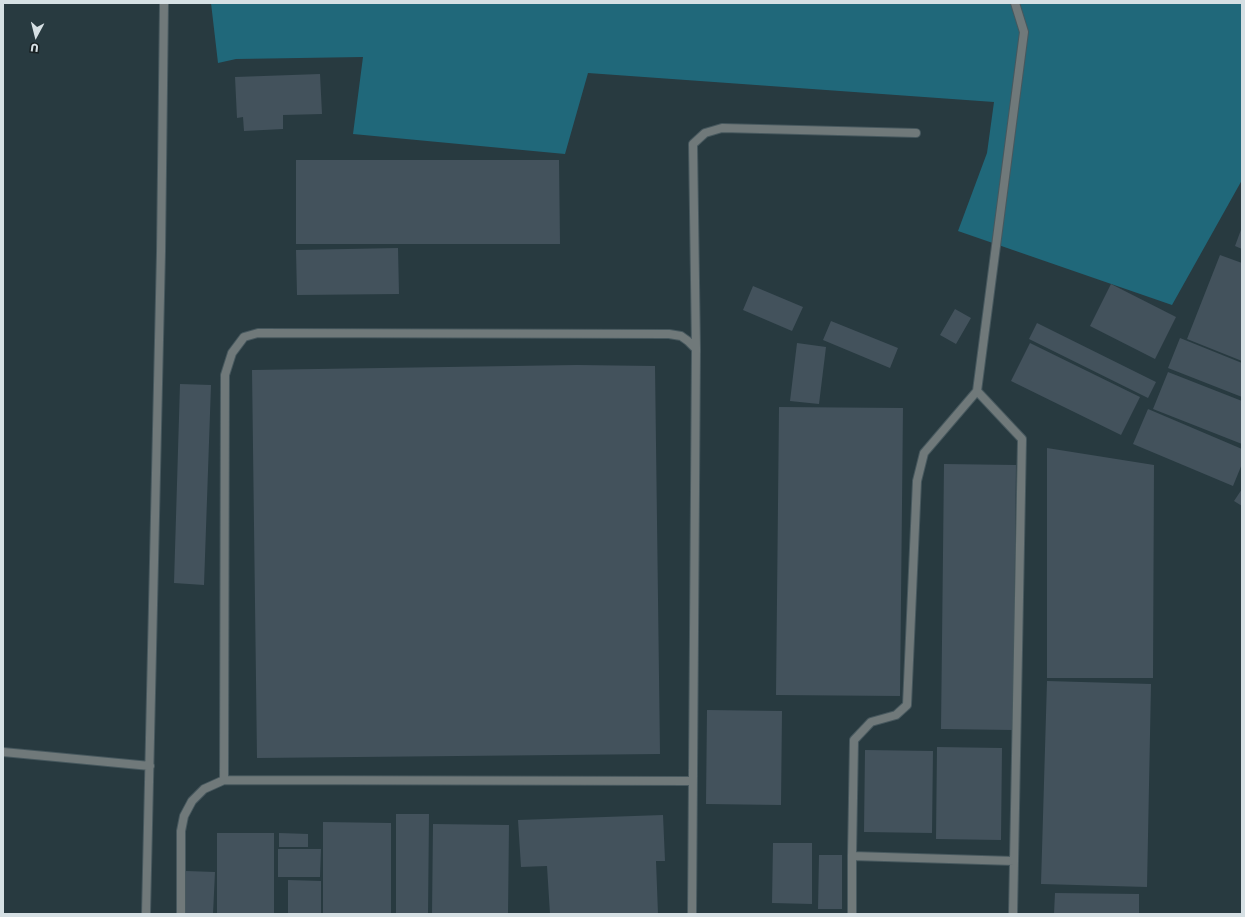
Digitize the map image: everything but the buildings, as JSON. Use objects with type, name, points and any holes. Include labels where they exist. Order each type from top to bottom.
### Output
[{"type":"lane","points":[[146,914],[161,252],[164,3]]},
{"type":"lane","points":[[852,914],[854,740],[871,722],[896,715],[907,705],[917,481],[924,453],[976,391],[1024,32],[1015,3]]},
{"type":"lane","points":[[692,914],[696,349],[693,144],[704,134],[722,128],[916,133]]},
{"type":"lane","points":[[224,780],[225,374],[232,353],[244,337],[258,333],[669,334],[681,336],[696,349]]},
{"type":"lane","points":[[976,391],[1022,439],[1013,914]]},
{"type":"lane","points":[[3,752],[150,766]]},
{"type":"lane","points":[[181,914],[181,831],[184,816],[192,802],[204,789],[224,780],[693,781]]},
{"type":"lane","points":[[852,856],[1014,860]]},
{"type":"shaded area","points":[[211,3],[1242,3],[1242,180],[1172,305],[958,231],[987,153],[994,102],[588,73],[565,154],[353,134],[363,57],[236,59],[218,63]]}]
